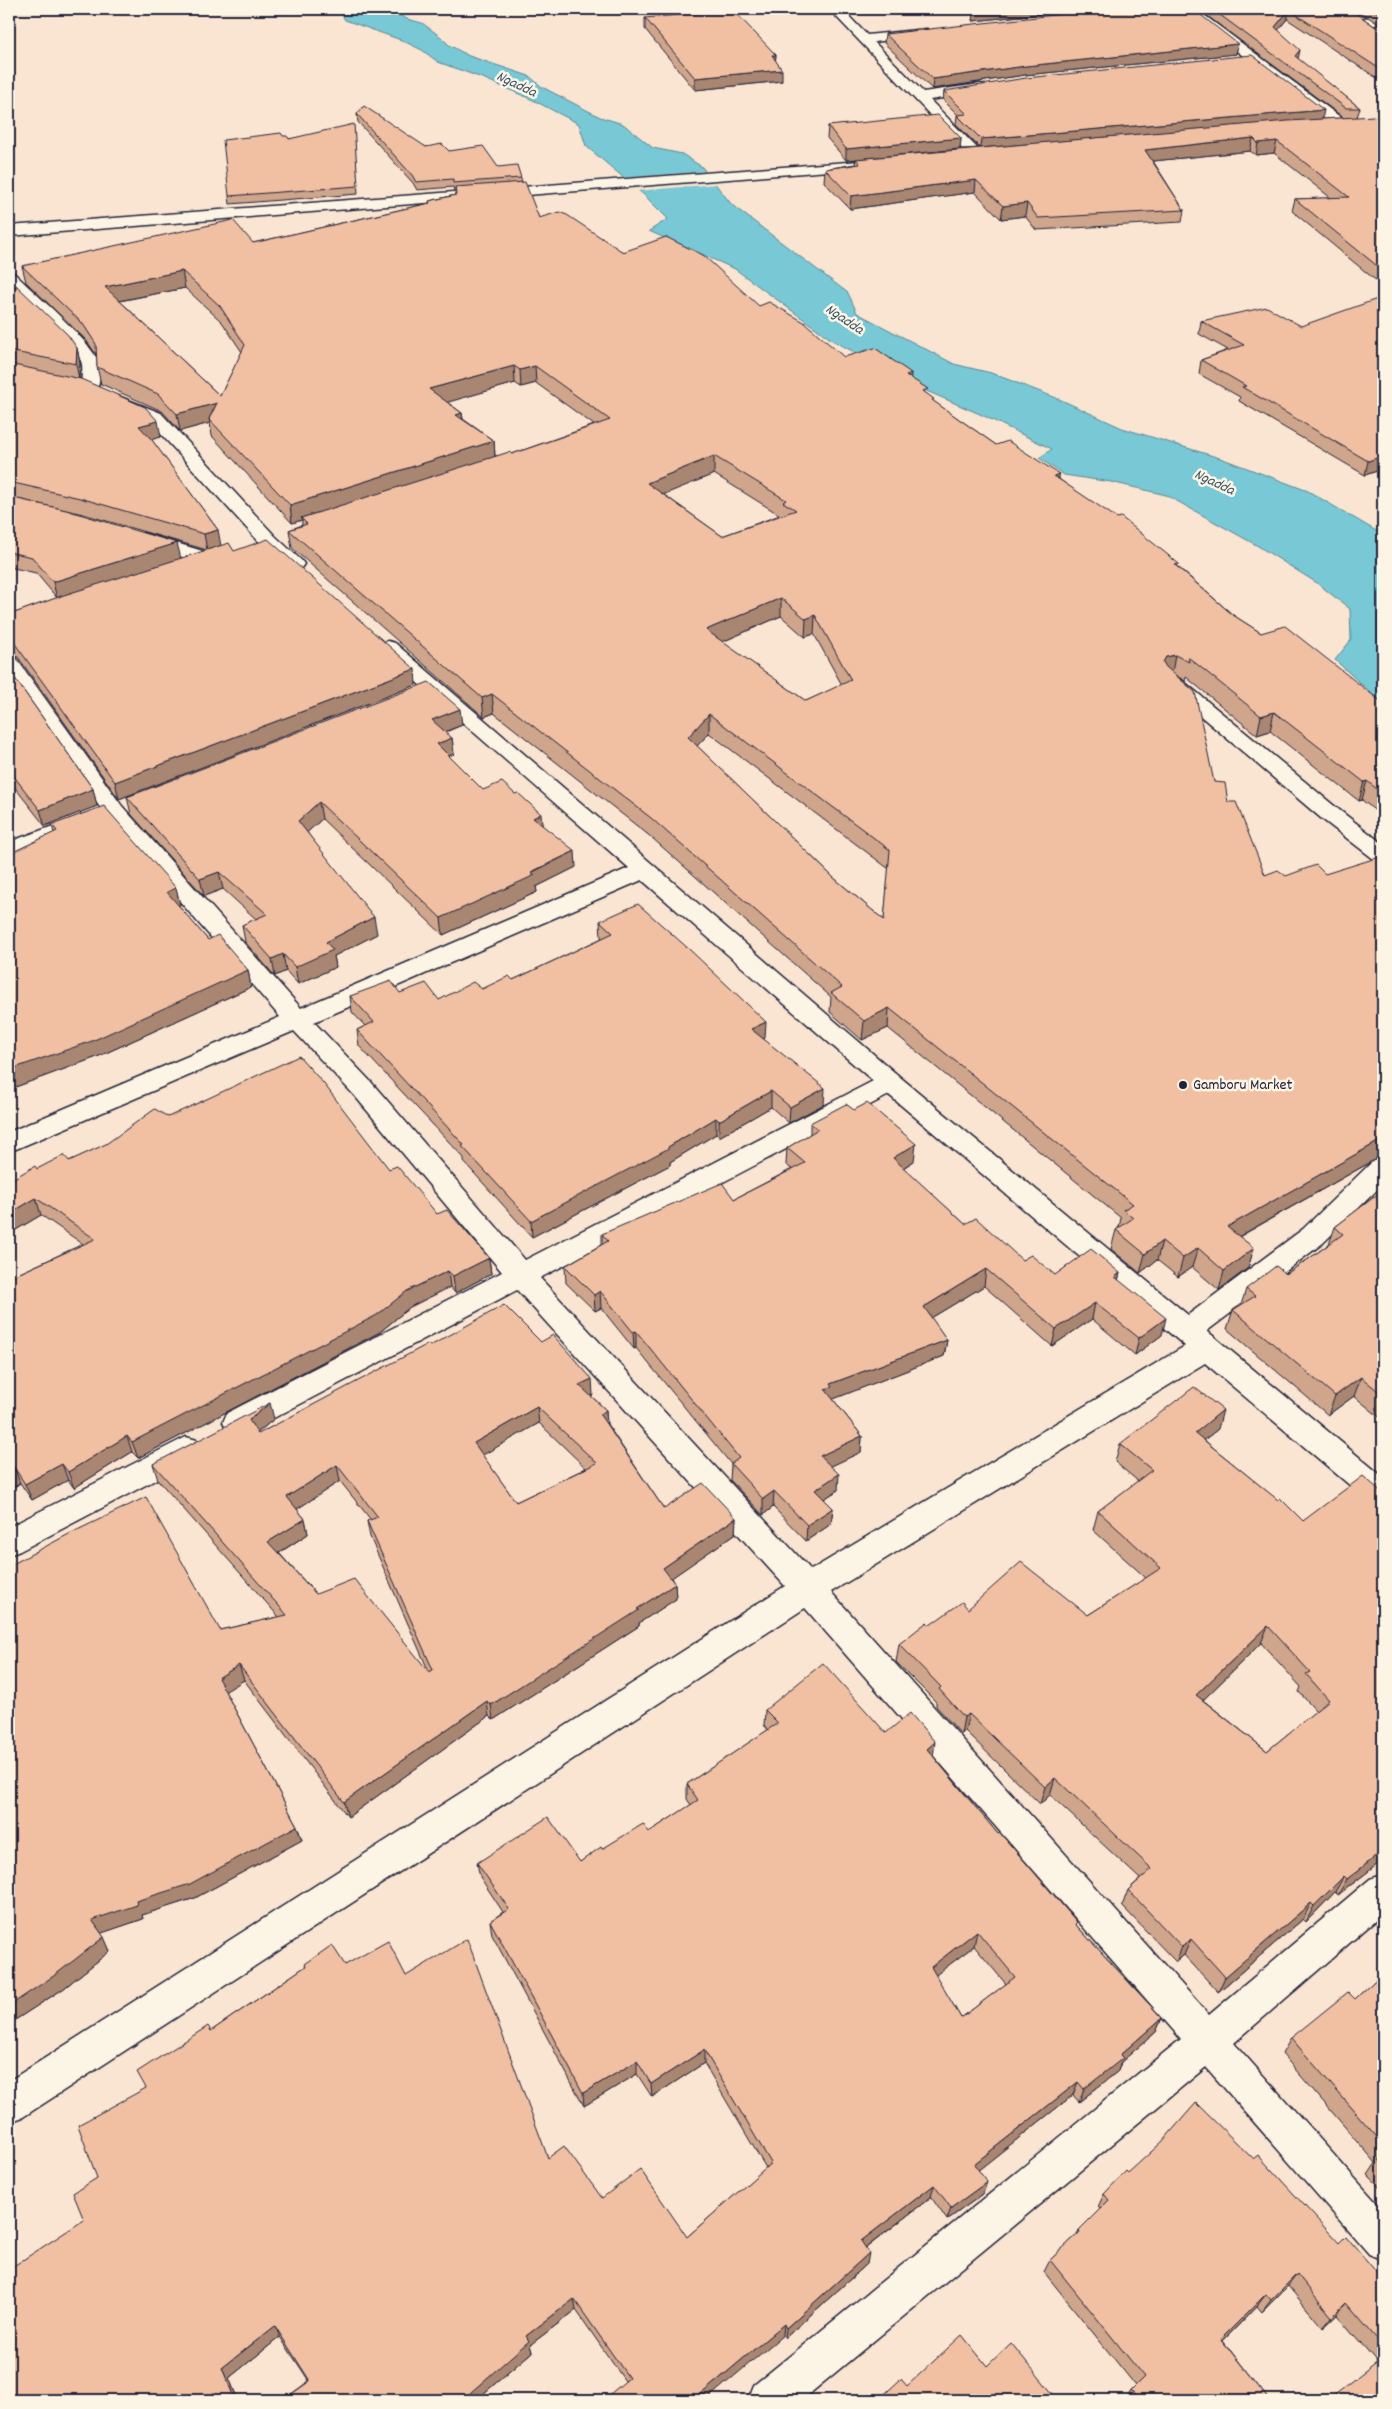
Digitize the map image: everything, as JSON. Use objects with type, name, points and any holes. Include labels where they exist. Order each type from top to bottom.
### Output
[{"type":"street","points":[[835,9],[974,154]]},
{"type":"street","points":[[1188,9],[1338,122]]},
{"type":"street","points":[[1351,13],[1383,34]]},
{"type":"street","points":[[1364,22],[1383,20]]},
{"type":"street","points":[[864,39],[930,31]]},
{"type":"street","points":[[1236,60],[1255,58]]},
{"type":"street","points":[[920,97],[996,85]]},
{"type":"street","points":[[1321,124],[1356,122]]},
{"type":"street","points":[[955,156],[992,152]]},
{"type":"street","points":[[9,231],[887,163]]},
{"type":"street","points":[[9,277],[78,346],[90,362],[81,386],[155,417],[259,543],[311,579]]},
{"type":"street","points":[[124,534],[218,556],[182,567]]},
{"type":"street","points":[[259,543],[287,534]]},
{"type":"street","points":[[376,637],[425,692],[645,870],[891,1083],[1383,1496]]},
{"type":"street","points":[[9,662],[123,807],[298,1020],[363,1089],[520,1274],[808,1589],[1383,2240]]},
{"type":"street","points":[[1171,681],[1330,814],[1383,855]]},
{"type":"street","points":[[9,850],[123,807]]},
{"type":"street","points":[[9,1143],[645,870]]},
{"type":"street","points":[[9,1542],[520,1274],[647,1212],[891,1083]]},
{"type":"street","points":[[9,2103],[1198,1339],[1313,1236],[1383,1168]]},
{"type":"street","points":[[769,2400],[1208,2042],[1383,1892]]},
{"type":"water","name":"Ngadda","points":[[339,9],[387,9],[407,19],[422,23],[449,45],[469,56],[529,76],[542,87],[600,117],[623,124],[653,148],[682,154],[702,167],[732,205],[848,293],[857,313],[954,364],[991,373],[1059,399],[1122,428],[1223,459],[1308,491],[1383,535],[1383,704],[1335,660],[1351,640],[1350,609],[1317,583],[1258,546],[1166,495],[1111,482],[1064,475],[1039,458],[1052,449],[982,415],[922,389],[832,340],[735,269],[649,231],[668,219],[644,195],[586,146],[579,124],[533,100],[485,79],[438,62],[422,50],[401,40],[345,20]]},
{"type":"pier","points":[[708,171],[717,184],[636,191],[620,178]]},
{"type":"building","points":[[974,9],[1005,9],[974,12]]},
{"type":"building","points":[[1108,9],[1193,9],[1238,44],[1026,66],[933,79],[885,34]]},
{"type":"building","points":[[1212,9],[1350,9],[1380,30],[1383,30],[1383,71],[1289,10],[1275,27],[1300,50],[1295,56],[1360,108],[1346,108]]},
{"type":"building","points":[[1372,9],[1383,9],[1383,16]]},
{"type":"building","points":[[733,10],[776,55],[772,55],[782,70],[695,78],[645,18]]},
{"type":"building","points":[[1252,55],[1324,110],[981,139],[957,115],[967,114],[944,91],[1026,78]]},
{"type":"building","points":[[364,106],[426,147],[442,144],[449,151],[483,146],[498,167],[517,165],[521,178],[453,183],[453,179],[416,182],[412,175],[357,114]]},
{"type":"building","points":[[938,115],[961,138],[846,149],[828,126]]},
{"type":"building","points":[[1374,116],[1383,125],[1383,270],[1295,199],[1349,197],[1277,141],[1258,143],[1253,138],[1145,150],[1184,210],[1038,218],[1027,203],[1003,206],[976,180],[851,196],[825,169],[860,164],[856,159],[1288,121]]},
{"type":"building","points":[[354,124],[358,186],[229,196],[223,140],[281,133],[289,139]]},
{"type":"building","name":"Gamboru Market","points":[[525,182],[539,218],[559,212],[567,215],[623,252],[666,237],[703,255],[759,306],[769,302],[804,322],[844,357],[875,348],[911,373],[906,375],[928,389],[923,391],[934,399],[932,400],[996,445],[1008,441],[1059,474],[1054,476],[1117,518],[1121,517],[1179,564],[1175,565],[1233,615],[1261,633],[1285,626],[1383,703],[1383,794],[1367,781],[1364,782],[1274,712],[1261,716],[1188,657],[1189,662],[1175,655],[1166,657],[1163,662],[1166,667],[1195,692],[1214,782],[1225,783],[1228,802],[1236,802],[1265,875],[1278,870],[1286,876],[1316,865],[1325,874],[1383,856],[1383,1139],[1227,1227],[1254,1248],[1224,1271],[1198,1248],[1183,1258],[1162,1241],[1145,1254],[1116,1230],[1133,1218],[1123,1210],[1133,1204],[889,1008],[864,1021],[831,993],[842,987],[651,818],[492,694],[482,698],[289,530],[307,524],[301,518],[509,452],[512,454],[610,420],[535,366],[520,370],[514,366],[429,389],[462,413],[456,415],[494,441],[290,505],[209,419],[217,403],[177,414],[158,394],[97,367],[96,344],[83,324],[22,266],[233,220],[253,243],[430,203],[429,201],[456,195],[455,187]],"holes":[[[182,271],[220,306],[245,345],[220,396],[105,287]],[[714,456],[786,500],[783,502],[796,510],[722,536],[647,483]],[[781,598],[806,619],[815,615],[851,680],[806,701],[706,630]],[[709,714],[890,850],[884,920],[834,878],[688,737]]]},
{"type":"building","points":[[9,279],[16,288],[16,285],[68,335],[77,348],[76,364],[9,351]]},
{"type":"building","points":[[1383,297],[1383,456],[1368,461],[1242,387],[1246,386],[1201,360],[1244,345],[1201,321],[1267,307],[1301,326]]},
{"type":"building","points":[[9,364],[81,379],[145,407],[158,421],[139,426],[152,440],[218,530],[204,534],[80,498],[9,482]]},
{"type":"building","points":[[9,497],[66,510],[177,543],[53,582],[32,557],[9,552]]},
{"type":"building","points":[[268,539],[415,669],[115,782],[13,641],[9,640],[9,615],[64,595],[229,543],[234,551]]},
{"type":"building","points":[[9,670],[93,789],[40,810],[9,770]]},
{"type":"building","points":[[429,682],[460,709],[432,720],[452,738],[437,744],[483,790],[502,782],[515,794],[518,793],[541,814],[533,818],[575,851],[531,872],[535,875],[441,918],[319,802],[298,821],[374,917],[326,942],[333,950],[295,967],[283,954],[272,959],[242,925],[267,914],[219,872],[200,879],[127,797]]},
{"type":"building","points":[[104,806],[176,888],[167,892],[208,940],[218,935],[248,970],[92,1041],[9,1070],[9,854],[57,831],[52,825]]},
{"type":"building","points":[[638,904],[766,1022],[751,1029],[825,1088],[790,1107],[771,1091],[719,1121],[716,1118],[669,1148],[531,1221],[462,1146],[464,1145],[357,1030],[374,1022],[350,996],[391,981],[400,993],[426,983],[439,1000],[473,982],[482,989],[509,976],[513,980],[613,933],[600,921]]},
{"type":"building","points":[[299,1056],[324,1084],[389,1169],[397,1166],[437,1214],[447,1210],[489,1258],[453,1276],[448,1271],[407,1291],[377,1315],[132,1442],[127,1436],[68,1472],[62,1464],[25,1484],[14,1467],[9,1470],[9,1278],[95,1239],[36,1198],[9,1214],[9,1181],[35,1166],[37,1169],[64,1155],[69,1161],[106,1144],[155,1109],[168,1117]]},
{"type":"building","points":[[867,1103],[916,1144],[893,1158],[965,1224],[976,1218],[1022,1260],[1031,1255],[1055,1275],[1091,1249],[1120,1273],[1115,1277],[1166,1318],[1139,1338],[1095,1303],[1056,1329],[986,1269],[924,1307],[947,1340],[830,1384],[832,1387],[825,1389],[862,1436],[820,1456],[839,1474],[815,1490],[833,1508],[807,1525],[774,1491],[763,1499],[731,1464],[739,1458],[636,1331],[633,1332],[600,1291],[594,1295],[565,1266],[608,1241],[602,1234],[722,1183],[734,1199],[805,1163],[787,1148],[818,1129],[810,1123],[846,1104],[854,1110]]},
{"type":"building","points":[[1383,1190],[1383,1395],[1361,1377],[1335,1396],[1233,1310],[1255,1296],[1246,1289],[1276,1266],[1286,1274],[1343,1234],[1335,1227]]},
{"type":"building","points":[[504,1305],[541,1342],[553,1335],[592,1379],[579,1385],[606,1410],[600,1415],[664,1509],[703,1483],[736,1518],[663,1568],[675,1584],[637,1609],[639,1610],[491,1705],[487,1701],[344,1802],[239,1665],[218,1678],[297,1826],[190,1884],[136,1901],[137,1905],[92,1920],[104,1937],[55,1975],[9,2006],[9,1566],[69,1534],[146,1497],[220,1630],[287,1615],[153,1464],[270,1403],[249,1420],[258,1434],[428,1344],[430,1346]],"holes":[[[537,1407],[597,1463],[516,1502],[474,1443]],[[337,1465],[378,1517],[367,1521],[433,1670],[429,1672],[354,1579],[316,1594],[268,1542],[305,1519],[287,1497]]]},
{"type":"building","points":[[1194,1387],[1223,1410],[1195,1433],[1278,1500],[1280,1498],[1303,1521],[1363,1476],[1383,1493],[1383,1851],[1347,1879],[1344,1876],[1314,1906],[1311,1903],[1225,1977],[1191,1939],[1182,1947],[1128,1890],[1152,1869],[1055,1778],[1045,1787],[969,1714],[964,1717],[939,1689],[941,1687],[899,1644],[927,1622],[930,1625],[962,1602],[968,1609],[1021,1562],[1088,1615],[1161,1568],[1098,1511],[1152,1470],[1120,1444]],"holes":[[[1268,1626],[1310,1672],[1306,1674],[1329,1700],[1267,1751],[1196,1695]]]},
{"type":"building","points":[[823,1663],[886,1733],[910,1713],[935,1742],[927,1749],[998,1834],[1000,1833],[1077,1922],[1075,1924],[1162,2018],[1120,2055],[1123,2058],[1084,2089],[1078,2082],[974,2164],[987,2182],[951,2208],[934,2185],[861,2241],[869,2253],[786,2328],[784,2324],[694,2400],[603,2400],[629,2378],[574,2299],[526,2336],[529,2341],[470,2393],[474,2400],[283,2400],[310,2381],[275,2326],[222,2368],[235,2400],[9,2400],[9,2269],[84,2220],[73,2193],[97,2178],[78,2125],[146,2088],[137,2072],[208,2026],[211,2031],[306,1966],[305,1964],[332,1945],[345,1965],[388,1941],[406,1976],[467,1939],[548,2158],[564,2146],[602,2198],[640,2169],[687,2237],[771,2163],[704,2050],[651,2084],[637,2061],[583,2093],[490,1921],[509,1909],[477,1863],[548,1817],[580,1862],[601,1847],[602,1849],[643,1824],[649,1832],[698,1800],[687,1784],[778,1723],[765,1710]],"holes":[[[977,1931],[1015,1977],[961,2018],[931,1967]]]},
{"type":"building","points":[[1383,1973],[1383,2144],[1291,2038],[1348,1992],[1355,1999]]},
{"type":"building","points":[[1196,2103],[1253,2159],[1258,2155],[1339,2243],[1346,2236],[1383,2280],[1383,2346],[1346,2303],[1332,2317],[1297,2274],[1271,2300],[1266,2294],[1221,2339],[1269,2400],[1140,2400],[1131,2390],[1144,2377],[1050,2260],[1080,2232],[1079,2230],[1109,2200],[1104,2194],[1126,2171],[1128,2173],[1162,2142]]},
{"type":"building","points":[[1383,2155],[1383,2165],[1379,2160]]},
{"type":"building","points":[[962,2335],[987,2366],[1011,2343],[1058,2400],[878,2400],[901,2379],[907,2386]]},
{"type":"building","points":[[1383,2358],[1383,2400],[1328,2400]]},
{"type":"place","name":"Gamboru Market","points":[[1183,1085]]}]
